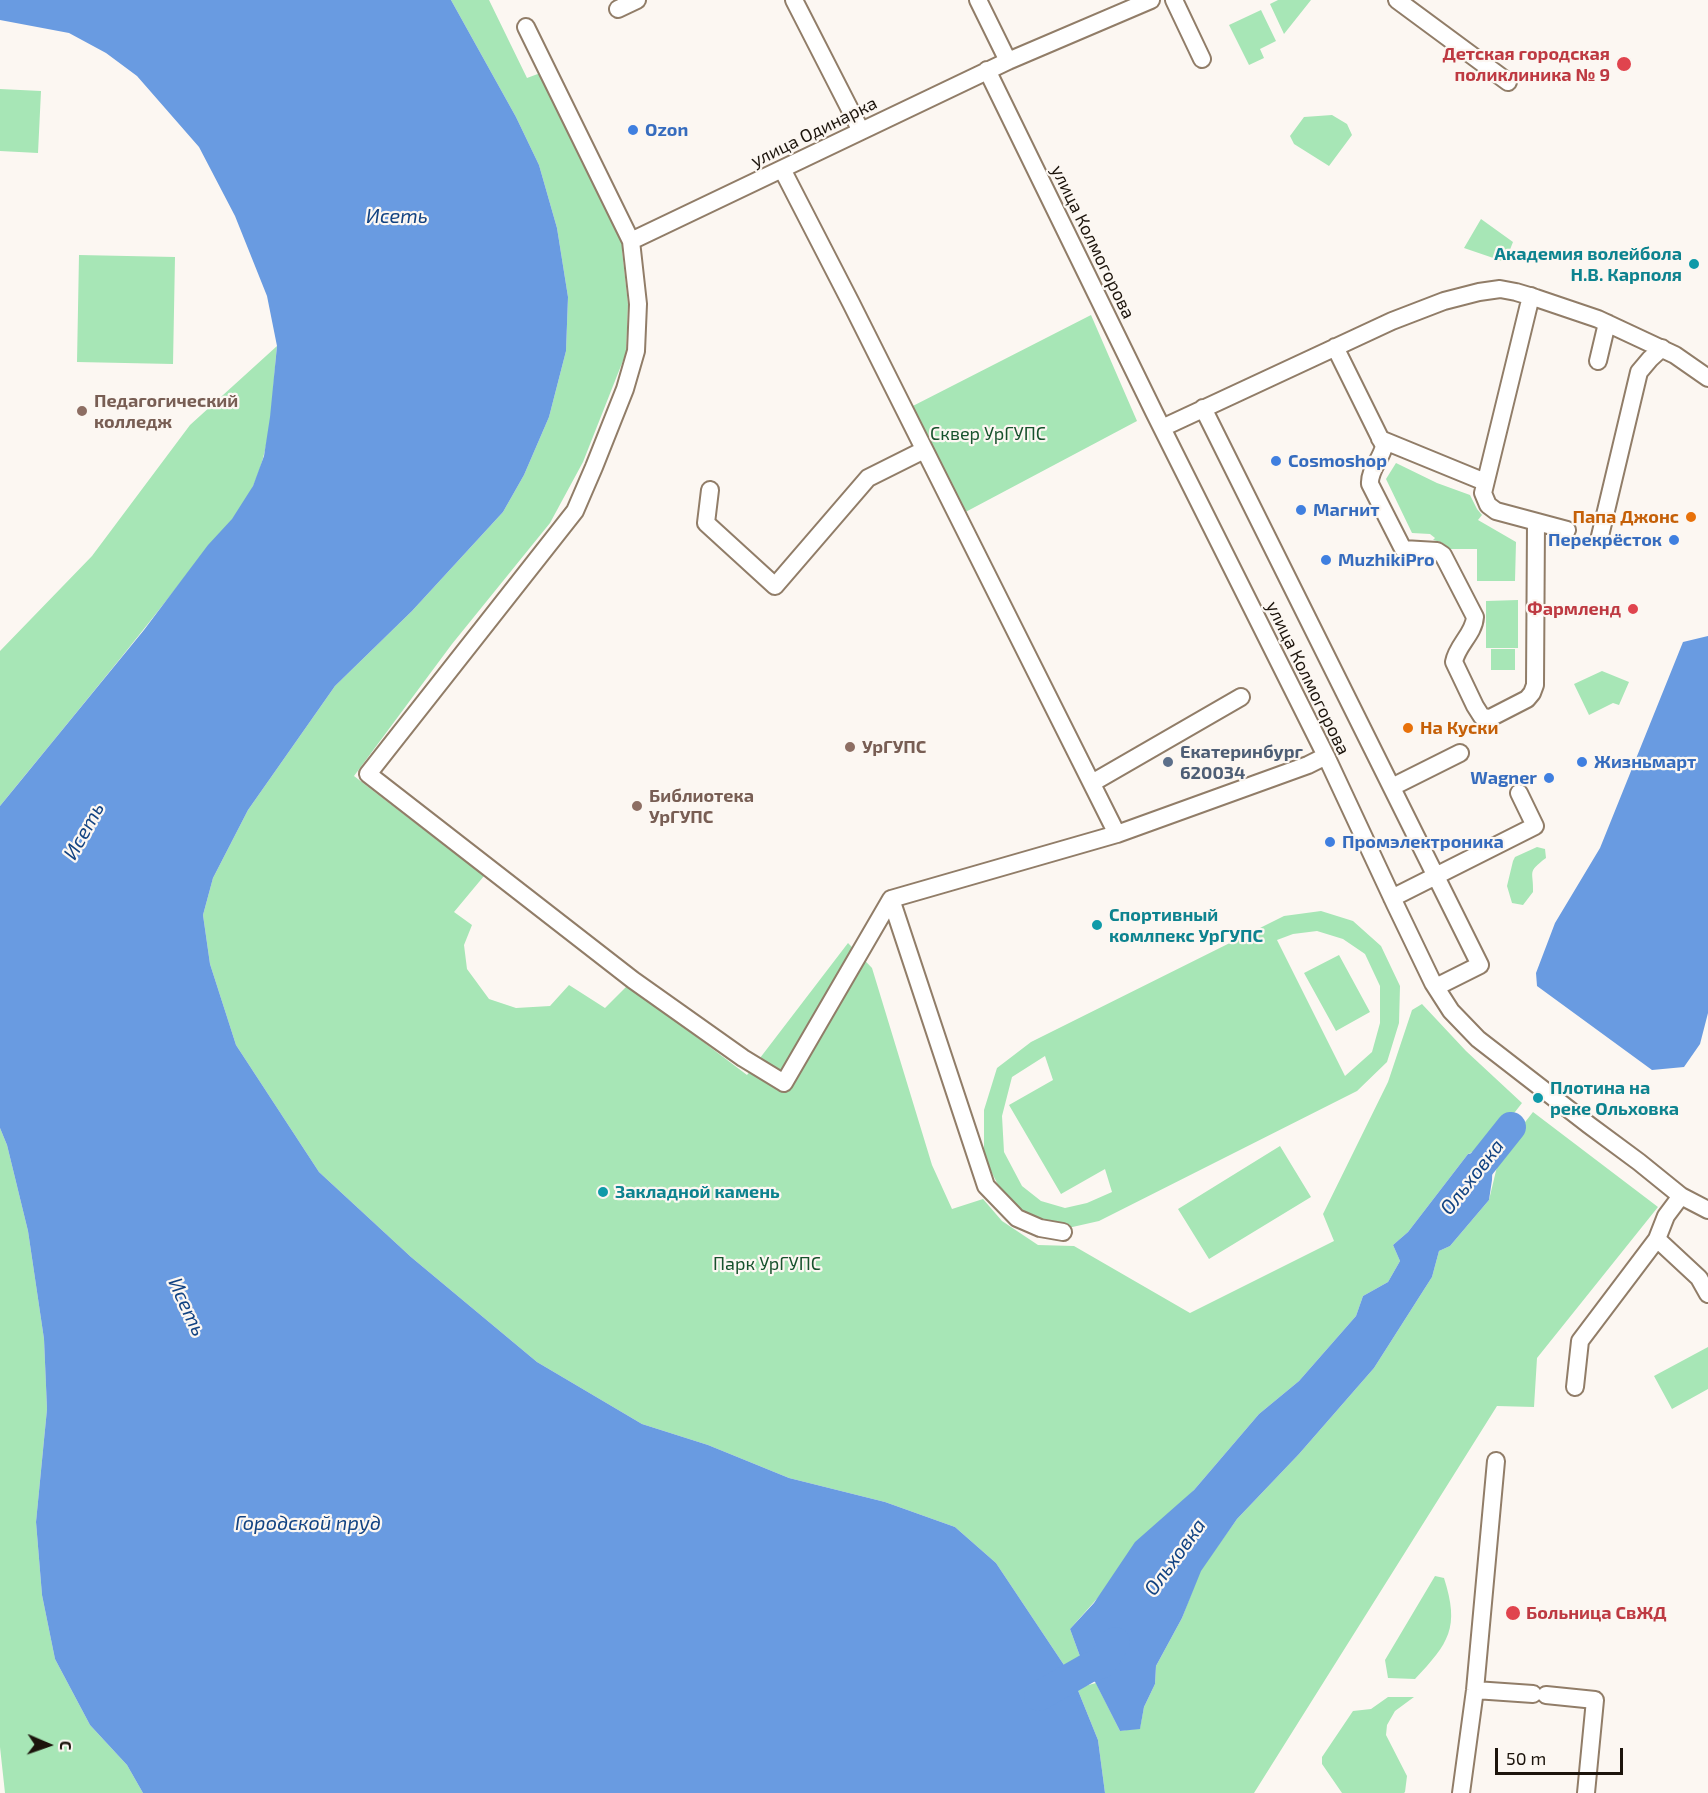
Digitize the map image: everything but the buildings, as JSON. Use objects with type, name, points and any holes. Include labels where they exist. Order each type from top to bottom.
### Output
[{"type":"street","points":[[618,9],[637,0]]},
{"type":"street","points":[[794,0],[861,131]]},
{"type":"street","points":[[978,0],[1008,61]]},
{"type":"street","name":"улица Одинарка","points":[[631,241],[987,70],[1151,0]]},
{"type":"street","points":[[1174,0],[1203,59]]},
{"type":"street","points":[[1396,0],[1508,82]]},
{"type":"street","points":[[526,27],[631,241],[639,304],[636,351],[625,389],[575,511],[368,774],[633,980],[743,1058],[784,1083],[891,899],[1117,834],[1308,765],[1326,756]]},
{"type":"street","name":"улица Колмогорова","points":[[987,70],[1326,756],[1392,898],[1436,987],[1451,1011],[1478,1039],[1680,1196],[1708,1209]]},
{"type":"street","points":[[782,169],[1117,834]]},
{"type":"street","points":[[1162,428],[1392,321],[1444,302],[1500,290],[1531,296],[1611,325],[1675,355],[1708,378]]},
{"type":"street","points":[[1531,296],[1484,493],[1488,505],[1496,511],[1567,530]]},
{"type":"street","points":[[1602,362],[1611,325]]},
{"type":"street","points":[[1335,347],[1384,446],[1370,476],[1370,484],[1403,549],[1437,552],[1443,555],[1475,617],[1474,625],[1455,655],[1454,662],[1482,717],[1490,718],[1527,699],[1535,685],[1536,522]]},
{"type":"street","points":[[1600,536],[1640,372],[1662,348]]},
{"type":"street","points":[[1203,408],[1480,965],[1436,987]]},
{"type":"street","points":[[1380,438],[1485,482]]},
{"type":"street","points":[[710,490],[706,523],[775,586],[868,478],[924,450]]},
{"type":"street","points":[[1092,783],[1241,696]]},
{"type":"street","points":[[1392,787],[1460,753]]},
{"type":"street","points":[[1392,898],[1545,821],[1524,790]]},
{"type":"street","points":[[891,899],[986,1186],[1017,1218],[1040,1228],[1063,1232]]},
{"type":"street","points":[[1575,1387],[1580,1341],[1657,1239],[1666,1216],[1680,1196]]},
{"type":"street","points":[[1657,1239],[1699,1278],[1708,1294]]},
{"type":"street","points":[[1461,1793],[1475,1690],[1496,1461]]},
{"type":"street","points":[[1475,1690],[1595,1700],[1586,1793]]},
{"type":"green space","name":"Парк УрГУПС","points":[[451,0],[489,0],[527,78],[543,72],[628,240],[622,250],[628,304],[626,353],[583,462],[550,523],[452,644],[354,776],[484,876],[454,912],[472,925],[464,945],[467,969],[489,999],[516,1008],[550,1006],[569,985],[605,1008],[628,985],[747,1075],[848,943],[872,968],[932,1165],[952,1209],[983,1199],[1002,1221],[1038,1245],[1074,1246],[1190,1313],[1334,1241],[1323,1214],[1388,1082],[1412,1010],[1422,1004],[1466,1051],[1522,1103],[1490,1144],[1468,1154],[1408,1232],[1393,1245],[1400,1261],[1388,1282],[1363,1296],[1356,1316],[1299,1381],[1259,1414],[1070,1629],[1081,1659],[1077,1664],[1064,1665],[996,1563],[955,1527],[885,1502],[789,1478],[708,1445],[642,1424],[537,1362],[411,1257],[319,1172],[236,1045],[210,964],[203,915],[213,878],[248,810],[335,686],[412,611],[503,512],[524,475],[549,417],[566,351],[568,297],[557,228],[539,165],[516,117]]},
{"type":"green space","points":[[1278,0],[1311,0],[1284,34],[1270,4]]},
{"type":"green space","points":[[1261,10],[1276,41],[1260,49],[1264,58],[1249,65],[1229,25]]},
{"type":"green space","points":[[0,89],[41,91],[38,153],[0,151]]},
{"type":"green space","points":[[1332,115],[1347,124],[1352,135],[1329,166],[1294,144],[1290,136],[1304,117]]},
{"type":"green space","points":[[1481,219],[1513,242],[1505,262],[1464,248]]},
{"type":"green space","points":[[79,255],[175,257],[173,364],[77,362]]},
{"type":"green space","name":"Сквер УрГУПС","points":[[1091,315],[1137,421],[958,516],[905,410]]},
{"type":"green space","points":[[277,346],[273,398],[265,451],[249,495],[227,526],[0,806],[0,651],[92,556],[190,425]]},
{"type":"green space","points":[[1396,463],[1437,483],[1470,495],[1482,515],[1478,520],[1516,542],[1515,581],[1477,581],[1477,549],[1450,549],[1441,542],[1433,540],[1435,538],[1430,534],[1412,533],[1386,479]]},
{"type":"green space","points":[[1518,600],[1518,648],[1486,648],[1486,601]]},
{"type":"green space","points":[[1491,649],[1515,649],[1515,670],[1491,670]]},
{"type":"green space","points":[[1602,671],[1629,682],[1619,705],[1613,703],[1589,715],[1574,684]]},
{"type":"green space","points":[[1537,847],[1545,849],[1546,858],[1533,870],[1533,892],[1523,905],[1512,903],[1507,886],[1513,861],[1515,857]]},
{"type":"green space","points":[[1321,911],[1353,921],[1381,946],[1400,986],[1399,1023],[1387,1062],[1357,1091],[1099,1221],[1068,1228],[1029,1216],[1005,1199],[984,1157],[984,1110],[997,1068],[1031,1042],[1284,916]],"holes":[[[1317,931],[1343,939],[1365,954],[1380,986],[1380,1023],[1372,1052],[1345,1076],[1277,940],[1293,934]],[[1045,1056],[1053,1080],[1009,1105],[1061,1194],[1105,1169],[1112,1192],[1087,1203],[1065,1208],[1041,1201],[1022,1186],[1004,1152],[1002,1116],[1012,1077]]]},
{"type":"green space","points":[[1339,955],[1370,1012],[1336,1031],[1304,973]]},
{"type":"green space","points":[[1533,1112],[1658,1207],[1537,1358],[1534,1407],[1497,1406],[1254,1793],[1105,1793],[1098,1740],[1077,1688],[1096,1683],[1120,1731],[1140,1728],[1144,1707],[1155,1684],[1156,1666],[1182,1618],[1200,1571],[1237,1519],[1299,1454],[1374,1368],[1432,1277],[1439,1251],[1450,1246],[1489,1200],[1500,1154]]},
{"type":"green space","points":[[0,1128],[7,1145],[28,1231],[44,1339],[47,1409],[36,1522],[42,1595],[55,1659],[90,1725],[127,1765],[143,1793],[5,1793],[0,1747]]},
{"type":"green space","points":[[1280,1146],[1311,1197],[1209,1259],[1178,1209]]},
{"type":"green space","points":[[1708,1347],[1708,1389],[1672,1409],[1654,1376]]},
{"type":"green space","points":[[1435,1576],[1444,1578],[1449,1595],[1451,1622],[1448,1634],[1436,1655],[1415,1679],[1388,1678],[1385,1660]]},
{"type":"green space","points":[[1388,1697],[1414,1697],[1395,1711],[1387,1725],[1386,1735],[1407,1776],[1405,1792],[1342,1793],[1322,1764],[1322,1757],[1353,1711],[1371,1709]]},
{"type":"water","name":"Городской пруд","points":[[0,0],[451,0],[516,117],[539,165],[557,228],[568,297],[566,351],[549,417],[524,475],[503,512],[412,611],[335,686],[248,810],[213,878],[203,915],[210,964],[236,1045],[319,1172],[411,1257],[537,1362],[642,1424],[708,1445],[789,1478],[885,1502],[955,1527],[996,1563],[1064,1665],[1075,1676],[1077,1688],[1098,1740],[1105,1793],[143,1793],[127,1765],[90,1725],[55,1659],[42,1595],[36,1522],[47,1409],[44,1339],[28,1231],[7,1145],[0,1128],[0,806],[144,630],[208,545],[232,519],[253,486],[264,456],[277,346],[267,296],[235,216],[199,147],[137,76],[106,53],[69,33],[0,20]]},
{"type":"water","points":[[1708,636],[1708,1013],[1700,1044],[1684,1067],[1652,1070],[1537,986],[1536,973],[1555,923],[1600,848],[1683,642]]},
{"type":"water","points":[[1493,1149],[1489,1200],[1450,1246],[1439,1251],[1432,1277],[1374,1368],[1299,1454],[1237,1519],[1201,1571],[1182,1618],[1156,1666],[1155,1684],[1144,1707],[1140,1729],[1120,1731],[1088,1668],[1081,1659],[1070,1629],[1094,1603],[1135,1542],[1194,1490],[1259,1414],[1299,1381],[1356,1316],[1363,1296],[1388,1282],[1400,1261],[1393,1245],[1408,1232],[1468,1154]]},
{"type":"waterway","name":"Ольховка","points":[[1468,1181],[1511,1127]]},
{"type":"waterway","name":"Ольховка","points":[[1039,1696],[1088,1668],[1102,1663],[1115,1642]]},
{"type":"place","name":"Детская городская поликлиника № 9","points":[[1624,64]]},
{"type":"place","name":"Ozon","points":[[633,130]]},
{"type":"place","name":"Академия волейбола Н.В. Карполя","points":[[1694,264]]},
{"type":"place","name":"Педагогический колледж","points":[[82,411]]},
{"type":"place","name":"Cosmoshop","points":[[1276,461]]},
{"type":"place","name":"Магнит","points":[[1301,510]]},
{"type":"place","name":"Папа Джонс","points":[[1691,517]]},
{"type":"place","name":"Перекрёсток","points":[[1674,540]]},
{"type":"place","name":"MuzhikiPro","points":[[1326,560]]},
{"type":"place","name":"Фармленд","points":[[1633,609]]},
{"type":"place","name":"На Куски","points":[[1408,728]]},
{"type":"place","name":"УрГУПС","points":[[850,747]]},
{"type":"place","name":"Екатеринбург 620034","points":[[1168,762]]},
{"type":"place","name":"Жизньмарт","points":[[1582,762]]},
{"type":"place","name":"Wagner","points":[[1549,778]]},
{"type":"place","name":"Библиотека УрГУПС","points":[[637,806]]},
{"type":"place","name":"Промэлектроника","points":[[1330,842]]},
{"type":"place","name":"Спортивный комлпекс УрГУПС","points":[[1097,925]]},
{"type":"place","name":"Плотина на реке Ольховка","points":[[1538,1098]]},
{"type":"place","name":"Закладной камень","points":[[603,1192]]},
{"type":"place","name":"Больница СвЖД","points":[[1513,1613]]},
{"type":"water label","name":"Исеть","points":[[397,216]]},
{"type":"water label","name":"Исеть","points":[[84,831]]},
{"type":"water label","name":"Исеть","points":[[187,1307]]}]
